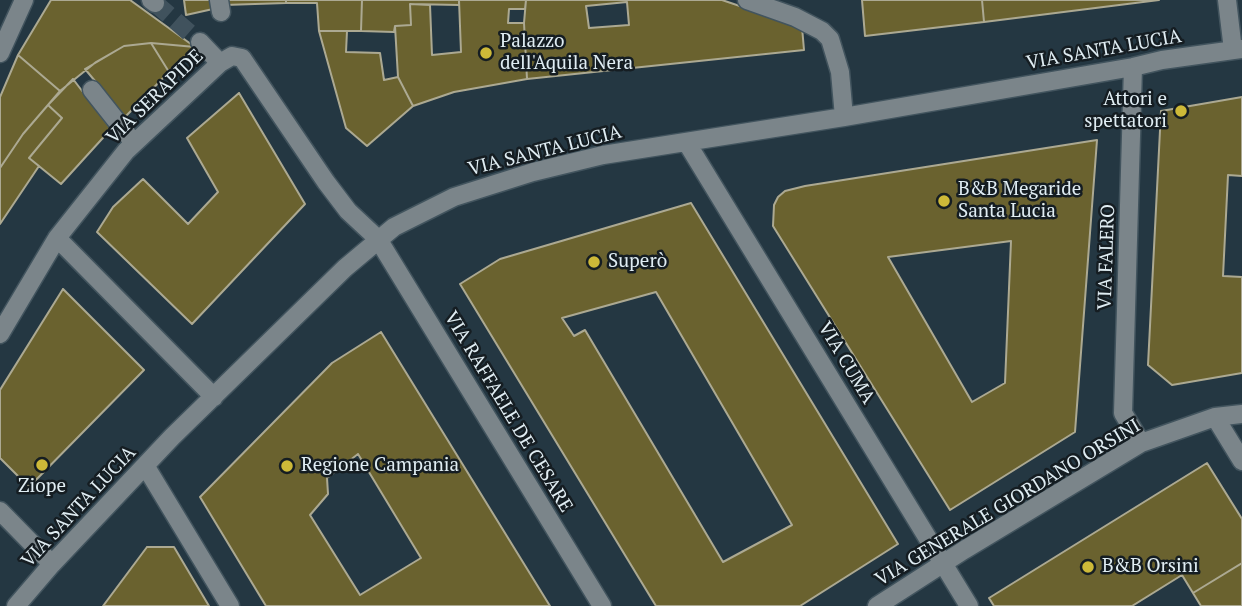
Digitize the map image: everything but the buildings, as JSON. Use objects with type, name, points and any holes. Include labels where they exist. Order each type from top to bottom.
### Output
[{"type":"street","points":[[0,53],[24,0]]},
{"type":"street","points":[[747,0],[795,17],[830,38],[840,72],[844,117]]},
{"type":"street","points":[[1227,0],[1238,49]]},
{"type":"street","points":[[200,42],[220,63]]},
{"type":"street","name":"VIA SANTA LUCIA","points":[[16,606],[52,564],[214,397],[345,268],[378,239],[424,211],[454,197],[496,182],[603,155],[844,117],[1238,49]]},
{"type":"street","name":"VIA SERAPIDE","points":[[0,334],[57,238],[134,144],[220,63],[232,56],[242,58],[348,211],[378,239]]},
{"type":"street","name":"VIA FALERO","points":[[1133,67],[1123,413],[1141,443]]},
{"type":"street","points":[[92,90],[134,144]]},
{"type":"street","name":"VIA CUMA","points":[[687,143],[969,606]]},
{"type":"street","points":[[57,238],[214,397]]},
{"type":"street","name":"VIA RAFFAELE DE CESARE","points":[[378,239],[603,606]]},
{"type":"street","name":"VIA GENERALE GIORDANO ORSINI","points":[[877,606],[1141,443],[1215,417],[1242,414]]},
{"type":"street","points":[[1215,417],[1242,461]]},
{"type":"street","points":[[146,467],[230,606]]},
{"type":"street","points":[[0,511],[52,564]]},
{"type":"tunnel","points":[[155,3],[200,42]]},
{"type":"place","name":"Palazzo dell'Aquila Nera","points":[[486,53]]},
{"type":"place","name":"Attori e spettatori","points":[[1181,111]]},
{"type":"place","name":"B&B Megaride Santa Lucia","points":[[944,201]]},
{"type":"place","name":"Superò","points":[[594,262]]},
{"type":"place","name":"Ziope","points":[[42,465]]},
{"type":"place","name":"Regione Campania","points":[[287,466]]},
{"type":"place","name":"B&B Orsini","points":[[1088,567]]}]
